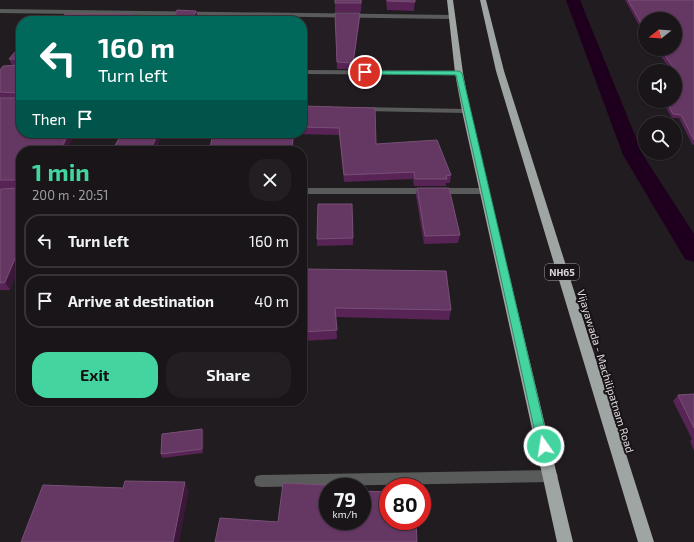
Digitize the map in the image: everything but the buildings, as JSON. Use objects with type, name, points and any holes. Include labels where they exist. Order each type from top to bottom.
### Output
[{"type":"highway","points":[[450,0],[459,73],[466,111],[565,542]]},
{"type":"highway","name":"Vijayawada - Machilipatnam Road","points":[[484,0],[500,71],[646,542]]},
{"type":"street","points":[[0,11],[452,17]]},
{"type":"street","points":[[307,72],[459,73]]},
{"type":"street","points":[[357,109],[466,111]]},
{"type":"street","points":[[307,192],[485,191]]},
{"type":"street","points":[[261,481],[550,476]]},
{"type":"waterway","points":[[573,0],[633,155],[694,253]]},
{"type":"route","points":[[365,72],[459,73],[466,111],[544,446]]}]
